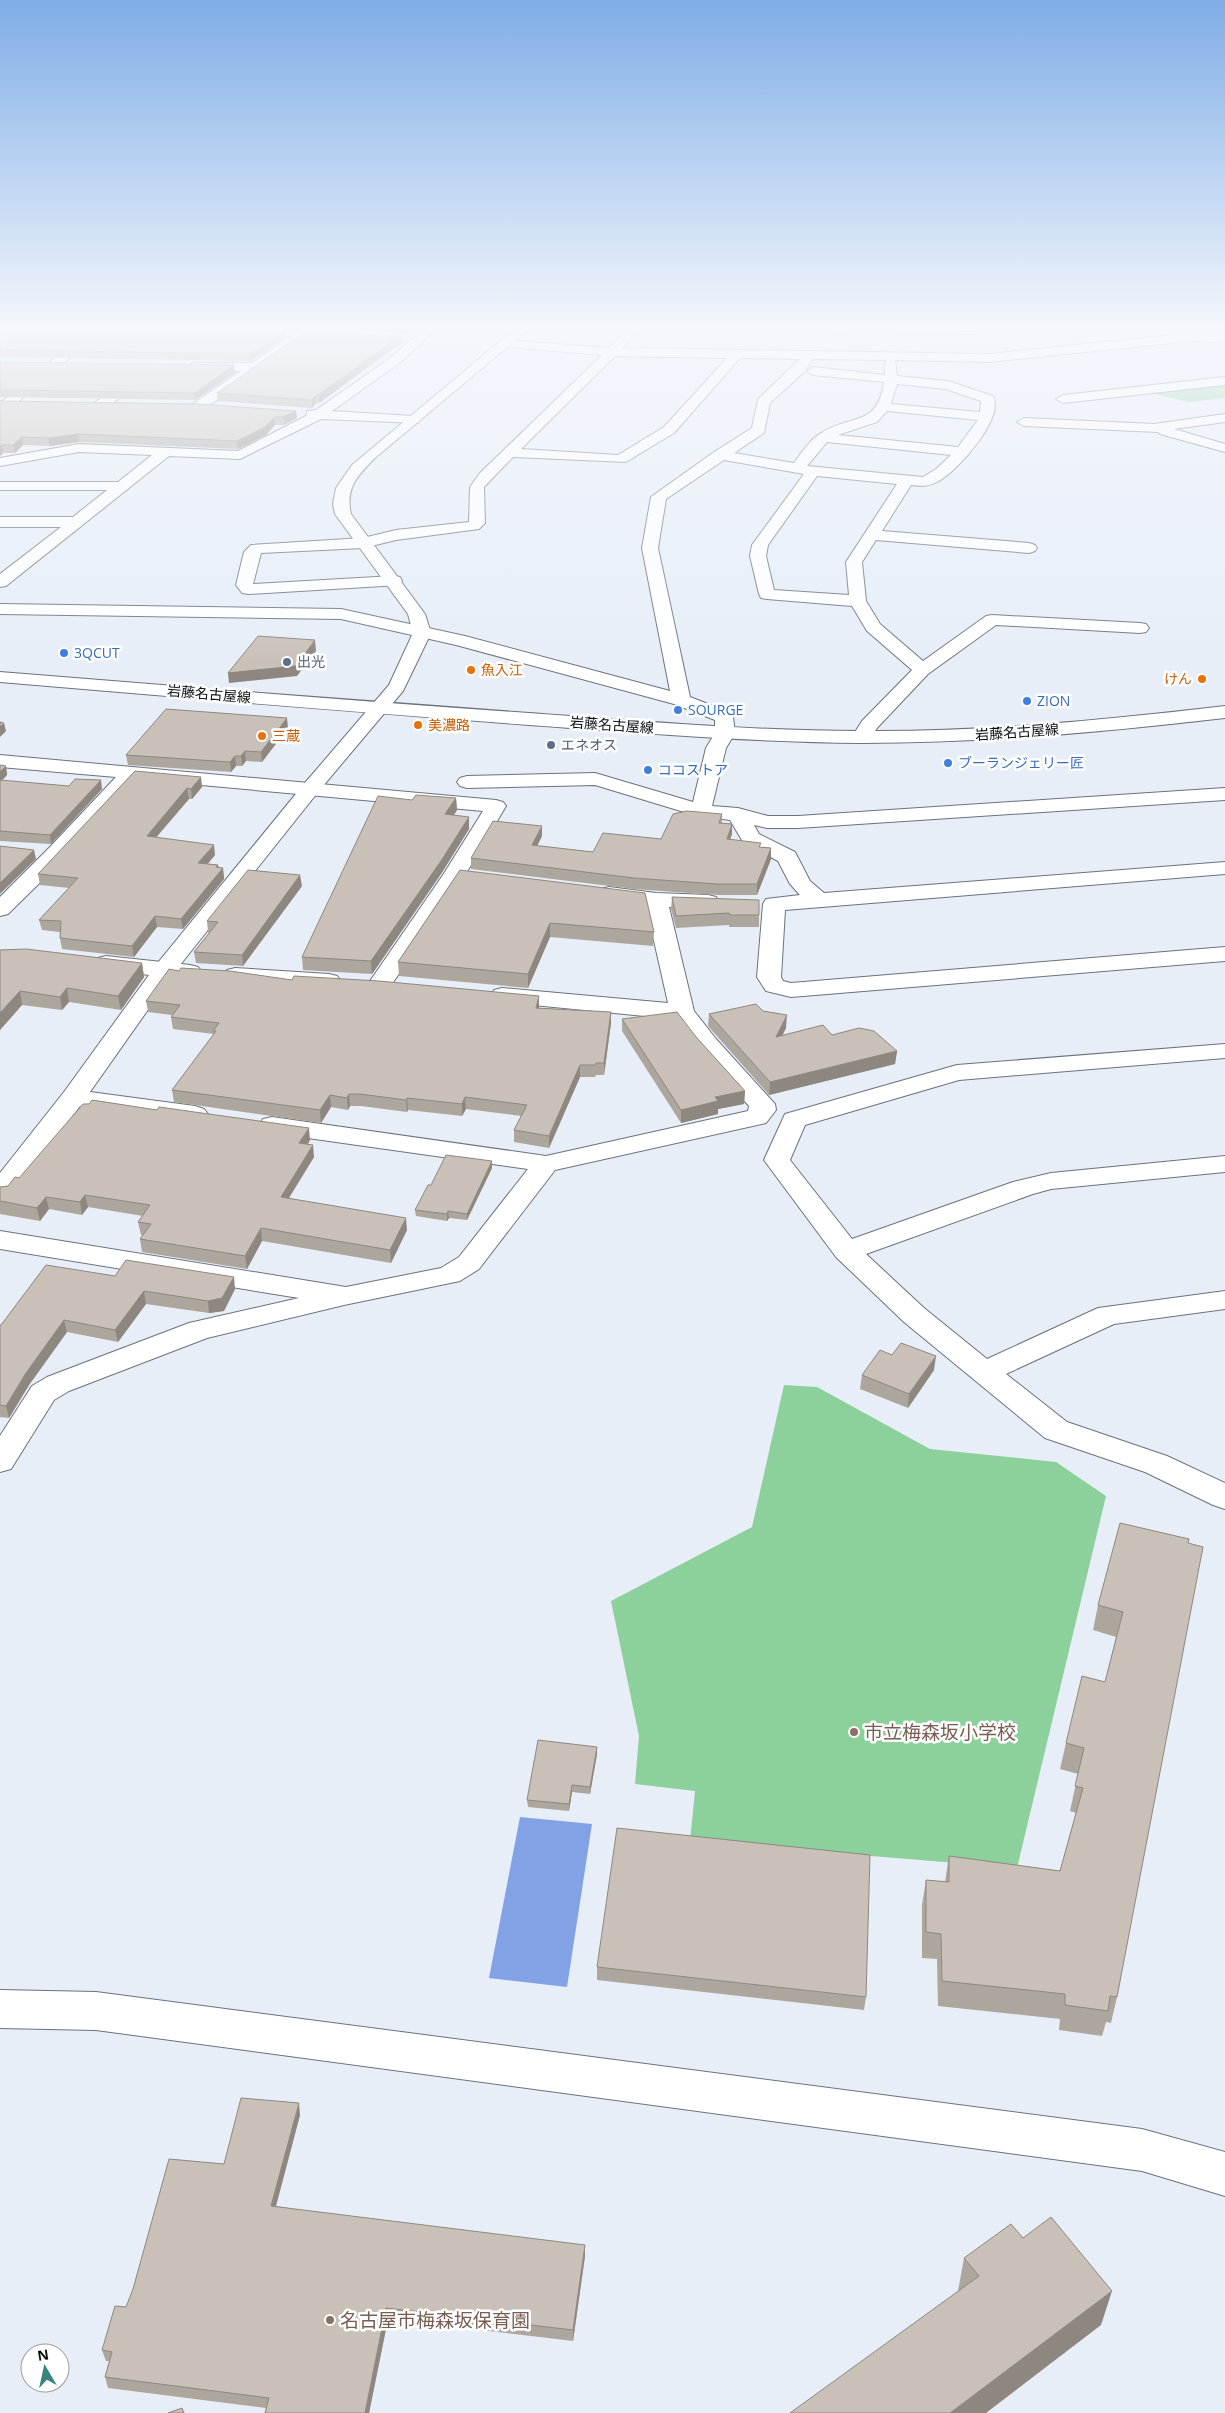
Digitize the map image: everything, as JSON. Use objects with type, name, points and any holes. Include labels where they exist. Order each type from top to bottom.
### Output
[{"type":"street","points":[[0,462],[79,448],[240,455],[268,441]]},
{"type":"street","points":[[0,1192],[73,1097],[164,970],[310,788],[397,687],[422,633],[416,614],[394,581],[362,543],[342,514],[340,506],[341,488],[347,477],[388,441]]},
{"type":"street","points":[[394,581],[248,588],[244,585],[252,552],[257,548],[362,543],[396,535],[474,526],[477,523],[477,487],[520,441]]},
{"type":"street","points":[[508,452],[621,459],[651,441]]},
{"type":"street","points":[[681,700],[650,548],[659,497],[741,441]]},
{"type":"street","points":[[797,469],[820,441]]},
{"type":"street","points":[[848,441],[962,452]]},
{"type":"street","points":[[719,455],[813,471],[907,480],[934,480],[962,452],[970,441]]},
{"type":"street","points":[[1199,441],[1225,448]]},
{"type":"street","points":[[0,582],[164,453]]},
{"type":"street","points":[[813,471],[760,545],[758,556],[767,594],[858,601]]},
{"type":"street","points":[[907,480],[854,562],[858,601],[873,627],[922,670]]},
{"type":"street","points":[[0,486],[122,486]]},
{"type":"street","points":[[0,522],[76,522]]},
{"type":"street","points":[[870,535],[1028,548]]},
{"type":"street","points":[[0,563],[24,563]]},
{"type":"street","points":[[0,609],[341,614],[459,640],[681,700],[724,717],[725,733],[716,748],[701,811]]},
{"type":"street","points":[[862,737],[869,725],[922,670],[992,620],[1140,628]]},
{"type":"street","name":"岩藤名古屋線","points":[[0,677],[377,708],[725,733],[862,737],[974,735],[1113,725],[1225,712]]},
{"type":"street","points":[[0,761],[496,806],[464,876],[364,983]]},
{"type":"street","points":[[0,909],[57,853],[132,772]]},
{"type":"street","points":[[467,782],[595,779],[644,792],[701,811],[738,814],[767,822],[798,822],[1225,794]]},
{"type":"street","points":[[738,814],[750,838],[787,857],[801,884],[818,898]]},
{"type":"street","points":[[28,850],[57,853]]},
{"type":"street","points":[[1225,868],[764,903],[769,977],[774,986],[791,990],[1225,954]]},
{"type":"street","points":[[589,892],[656,900],[725,902]]},
{"type":"street","points":[[250,1122],[546,1164],[757,1117],[763,1110],[762,1104],[707,1044],[682,1012],[656,900]]},
{"type":"street","points":[[87,961],[164,970],[410,986]]},
{"type":"street","points":[[478,993],[682,1012]]},
{"type":"street","points":[[1225,1051],[957,1073],[794,1120],[777,1160],[846,1251],[914,1315],[1056,1430],[1156,1464],[1225,1497]]},
{"type":"street","points":[[73,1097],[221,1118]]},
{"type":"street","points":[[0,1461],[43,1393],[58,1384],[199,1330],[450,1274],[469,1263],[546,1164]]},
{"type":"street","points":[[846,1251],[1023,1188],[1051,1181],[1225,1164]]},
{"type":"street","points":[[0,1240],[346,1296]]},
{"type":"street","points":[[984,1372],[1108,1315],[1225,1300]]},
{"type":"street","points":[[0,2009],[96,2012],[1132,2149],[1225,2174]]},
{"type":"green space","points":[[784,1385],[817,1387],[930,1449],[1056,1462],[1106,1496],[1017,1868],[690,1841],[695,1791],[635,1784],[639,1736],[611,1601],[752,1527]]},
{"type":"water","points":[[520,1817],[592,1824],[567,1987],[489,1978]]},
{"type":"building","points":[[0,441],[18,441],[13,445],[2,445],[0,447]]},
{"type":"building","points":[[258,636],[315,640],[296,666],[228,673]]},
{"type":"building","points":[[166,709],[287,718],[261,752],[245,751],[241,756],[235,756],[230,762],[126,755]]},
{"type":"building","points":[[0,765],[6,766],[0,772]]},
{"type":"building","points":[[135,771],[201,777],[191,789],[187,788],[147,836],[214,845],[198,863],[218,865],[216,867],[223,868],[181,919],[155,916],[132,946],[60,938],[61,921],[39,920],[78,878],[38,874]]},
{"type":"building","points":[[75,779],[101,780],[50,835],[0,831],[0,780],[69,786]]},
{"type":"building","points":[[416,795],[456,798],[445,814],[469,817],[441,861],[371,961],[302,957],[378,796],[412,800]]},
{"type":"building","points":[[687,811],[722,814],[719,823],[732,824],[727,839],[761,843],[759,847],[771,848],[757,884],[717,884],[634,878],[471,858],[493,821],[542,826],[532,845],[593,852],[603,833],[661,839],[673,814]]},
{"type":"building","points":[[0,846],[34,850],[0,883]]},
{"type":"building","points":[[248,870],[300,875],[242,955],[194,952],[218,922],[207,921]]},
{"type":"building","points":[[460,870],[645,893],[654,932],[550,923],[528,974],[398,962]]},
{"type":"building","points":[[672,897],[759,900],[759,915],[730,915],[729,913],[676,916]]},
{"type":"building","points":[[26,949],[142,963],[118,996],[67,988],[60,997],[20,991],[0,1013],[0,950]]},
{"type":"building","points":[[181,968],[230,971],[292,980],[294,976],[379,981],[539,996],[536,1008],[611,1012],[604,1063],[580,1065],[549,1136],[514,1130],[527,1105],[465,1097],[462,1104],[360,1094],[349,1094],[347,1098],[330,1095],[320,1110],[172,1090],[216,1031],[213,1031],[219,1023],[171,1017],[180,1005],[146,1001],[169,969],[179,971]]},
{"type":"building","points":[[756,1004],[763,1011],[787,1015],[776,1037],[823,1025],[832,1035],[859,1028],[874,1031],[897,1051],[770,1082],[709,1014]]},
{"type":"building","points":[[677,1012],[697,1038],[745,1091],[715,1097],[718,1101],[681,1110],[622,1019]]},
{"type":"building","points":[[92,1100],[157,1110],[159,1107],[309,1128],[299,1143],[313,1145],[281,1197],[406,1218],[390,1250],[261,1228],[245,1256],[140,1239],[151,1224],[138,1222],[150,1205],[85,1195],[80,1202],[46,1197],[37,1208],[0,1201],[0,1187],[8,1186],[15,1177],[19,1178],[83,1104],[89,1104]]},
{"type":"building","points":[[446,1155],[492,1161],[467,1214],[448,1211],[447,1214],[415,1210],[428,1185],[431,1185]]},
{"type":"building","points":[[126,1260],[234,1277],[222,1298],[208,1301],[144,1291],[115,1330],[64,1320],[26,1373],[6,1406],[0,1405],[0,1325],[46,1265],[115,1276]]},
{"type":"building","points":[[901,1343],[936,1356],[909,1394],[862,1375],[880,1350],[892,1355]]},
{"type":"building","points":[[1120,1523],[1189,1539],[1188,1543],[1203,1547],[1117,1997],[1110,1996],[1108,2011],[1065,2005],[1065,1994],[942,1981],[941,1934],[926,1932],[926,1880],[949,1882],[949,1856],[1060,1871],[1083,1788],[1075,1786],[1084,1748],[1066,1743],[1082,1676],[1105,1682],[1123,1612],[1098,1605]]},
{"type":"building","points":[[538,1740],[597,1747],[590,1787],[572,1785],[569,1804],[527,1800]]},
{"type":"building","points":[[617,1828],[870,1855],[866,1997],[597,1967]]},
{"type":"building","points":[[241,2098],[299,2103],[271,2206],[585,2245],[573,2330],[386,2308],[365,2413],[265,2413],[269,2398],[105,2377],[112,2352],[102,2350],[115,2306],[126,2307],[133,2289],[169,2159],[224,2164]]},
{"type":"building","points":[[1051,2217],[1112,2291],[950,2413],[790,2413],[979,2276],[964,2258],[1011,2224],[1023,2238]]},
{"type":"building","points":[[182,2408],[184,2413],[168,2413]]},
{"type":"place","name":"3QCUT","points":[[64,653]]},
{"type":"place","name":"出光","points":[[287,662]]},
{"type":"place","name":"魚入江","points":[[471,670]]},
{"type":"place","name":"けん","points":[[1202,679]]},
{"type":"place","name":"ZION","points":[[1027,701]]},
{"type":"place","name":"SOURGE","points":[[678,710]]},
{"type":"place","name":"美濃路","points":[[418,725]]},
{"type":"place","name":"三蔵","points":[[262,736]]},
{"type":"place","name":"エネオス","points":[[551,745]]},
{"type":"place","name":"ブーランジェリー匠","points":[[948,763]]},
{"type":"place","name":"ココストア","points":[[648,770]]},
{"type":"place","name":"市立梅森坂小学校","points":[[854,1732]]},
{"type":"place","name":"名古屋市梅森坂保育園","points":[[330,2320]]}]
